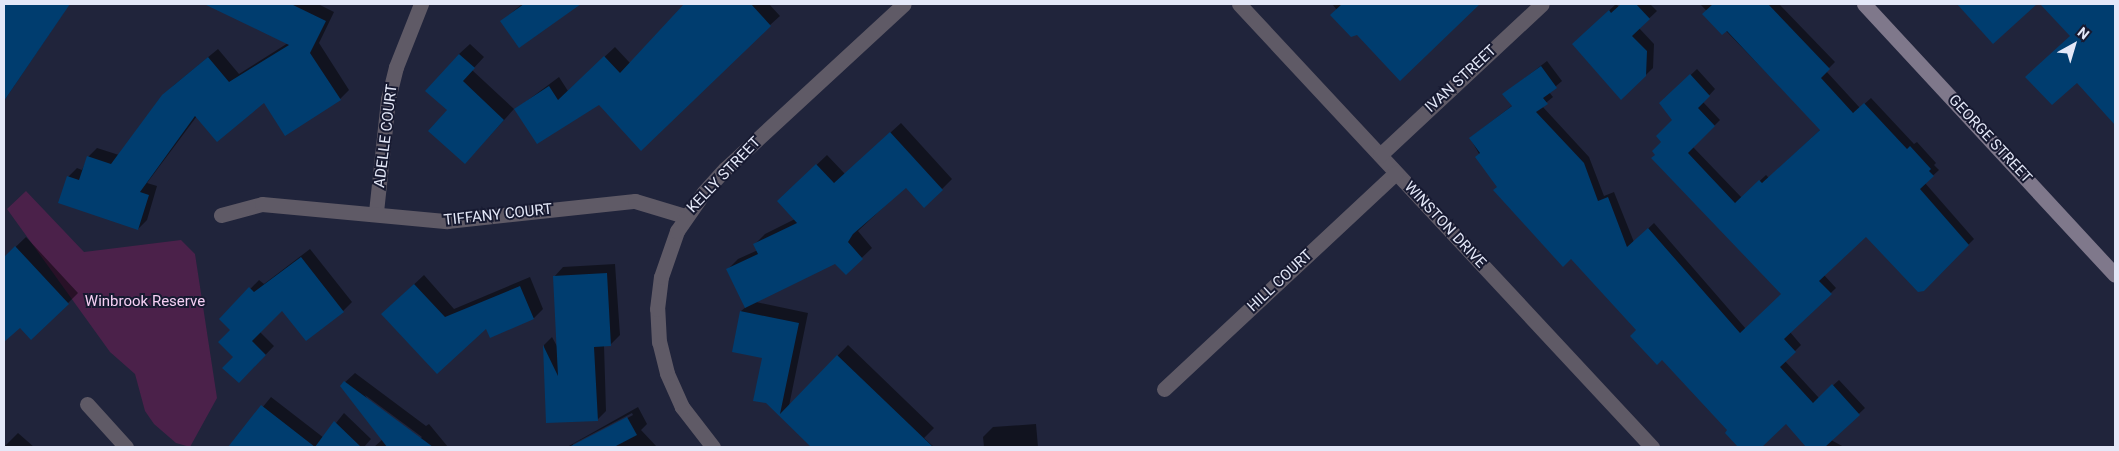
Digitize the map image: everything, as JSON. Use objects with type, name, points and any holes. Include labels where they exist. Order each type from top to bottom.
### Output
[{"type":"main road","name":"GEORGE STREET","points":[[1864,4],[2115,275]]},
{"type":"street","name":"ADELLE COURT","points":[[376,212],[388,99],[396,67],[420,4]]},
{"type":"street","name":"KELLY STREET","points":[[713,447],[682,408],[667,373],[659,342],[657,309],[661,277],[685,216],[725,169],[904,4]]},
{"type":"street","name":"WINSTON DRIVE","points":[[1239,4],[1652,447]]},
{"type":"street","name":"IVAN STREET","points":[[1380,155],[1542,4]]},
{"type":"street","name":"HILL COURT","points":[[1164,389],[1396,173]]},
{"type":"street","name":"TIFFANY COURT","points":[[221,215],[262,204],[376,212],[447,221],[635,201],[685,216]]},
{"type":"street","points":[[87,404],[126,447]]},
{"type":"green space","name":"Winbrook Reserve","points":[[26,191],[84,252],[181,240],[195,254],[217,398],[190,447],[176,443],[154,424],[145,411],[135,374],[110,352],[7,209]]},
{"type":"building","points":[[4,4],[70,4],[4,101]]},
{"type":"building","points":[[204,4],[291,4],[326,21],[310,53],[341,100],[285,136],[264,103],[217,142],[195,116],[140,192],[149,195],[138,230],[58,203],[67,176],[79,180],[87,156],[111,164],[162,95],[208,57],[229,82],[289,45]]},
{"type":"building","points":[[524,4],[581,4],[519,48],[500,21]]},
{"type":"building","points":[[684,4],[751,4],[771,26],[641,151],[599,105],[537,144],[514,109],[549,86],[558,100],[604,56],[620,73]]},
{"type":"building","points":[[1342,4],[1480,4],[1400,81],[1357,35],[1351,37],[1330,15]]},
{"type":"building","points":[[1621,4],[1636,4],[1650,19],[1632,36],[1647,51],[1646,76],[1621,100],[1572,44],[1609,10],[1611,13]]},
{"type":"building","points":[[1713,4],[1768,4],[1830,69],[1821,78],[1853,113],[1864,103],[1907,149],[1910,146],[1931,169],[1929,171],[1934,176],[1920,189],[1969,245],[1924,291],[1918,292],[1866,237],[1819,281],[1832,294],[1784,339],[1796,352],[1780,367],[1813,403],[1832,384],[1860,415],[1825,447],[1806,447],[1786,424],[1762,447],[1738,447],[1725,433],[1727,430],[1662,360],[1657,365],[1630,336],[1636,330],[1571,259],[1563,267],[1493,190],[1497,187],[1475,157],[1480,153],[1469,138],[1512,106],[1502,94],[1541,66],[1557,88],[1543,98],[1548,104],[1536,112],[1584,163],[1598,201],[1608,197],[1627,247],[1648,228],[1740,333],[1781,294],[1651,158],[1655,155],[1652,151],[1661,142],[1656,136],[1672,120],[1659,103],[1690,74],[1710,96],[1698,108],[1715,126],[1688,153],[1735,203],[1759,180],[1762,183],[1820,130],[1727,31],[1722,35],[1702,14]]},
{"type":"building","points":[[1957,4],[2037,4],[1993,44]]},
{"type":"building","points":[[2040,4],[2115,4],[2115,125],[2077,83],[2052,105],[2025,77],[2070,36]]},
{"type":"building","points":[[459,54],[475,68],[463,81],[504,120],[465,164],[428,131],[447,110],[425,91]]},
{"type":"building","points":[[890,132],[943,190],[924,208],[906,188],[853,234],[848,242],[863,259],[846,275],[835,264],[745,308],[726,269],[758,254],[753,244],[797,223],[777,201],[816,164],[834,183]]},
{"type":"building","points":[[15,246],[69,304],[31,340],[20,328],[4,342],[4,257]]},
{"type":"building","points":[[301,257],[344,312],[306,341],[282,311],[252,341],[266,355],[239,383],[222,368],[233,357],[218,342],[230,330],[219,319],[249,287],[254,292]]},
{"type":"building","points":[[607,273],[611,346],[594,347],[598,421],[546,423],[543,345],[558,376],[553,276]]},
{"type":"building","points":[[414,284],[445,317],[520,286],[534,319],[490,338],[486,329],[437,374],[381,314]]},
{"type":"building","points":[[740,311],[799,323],[780,414],[837,355],[933,447],[811,447],[766,403],[753,401],[762,358],[732,352]]},
{"type":"building","points":[[344,381],[433,447],[387,447],[340,386]]},
{"type":"building","points":[[261,405],[315,447],[228,447]]},
{"type":"building","points":[[627,417],[637,435],[614,447],[569,447]]},
{"type":"building","points":[[334,421],[361,447],[315,447]]}]
